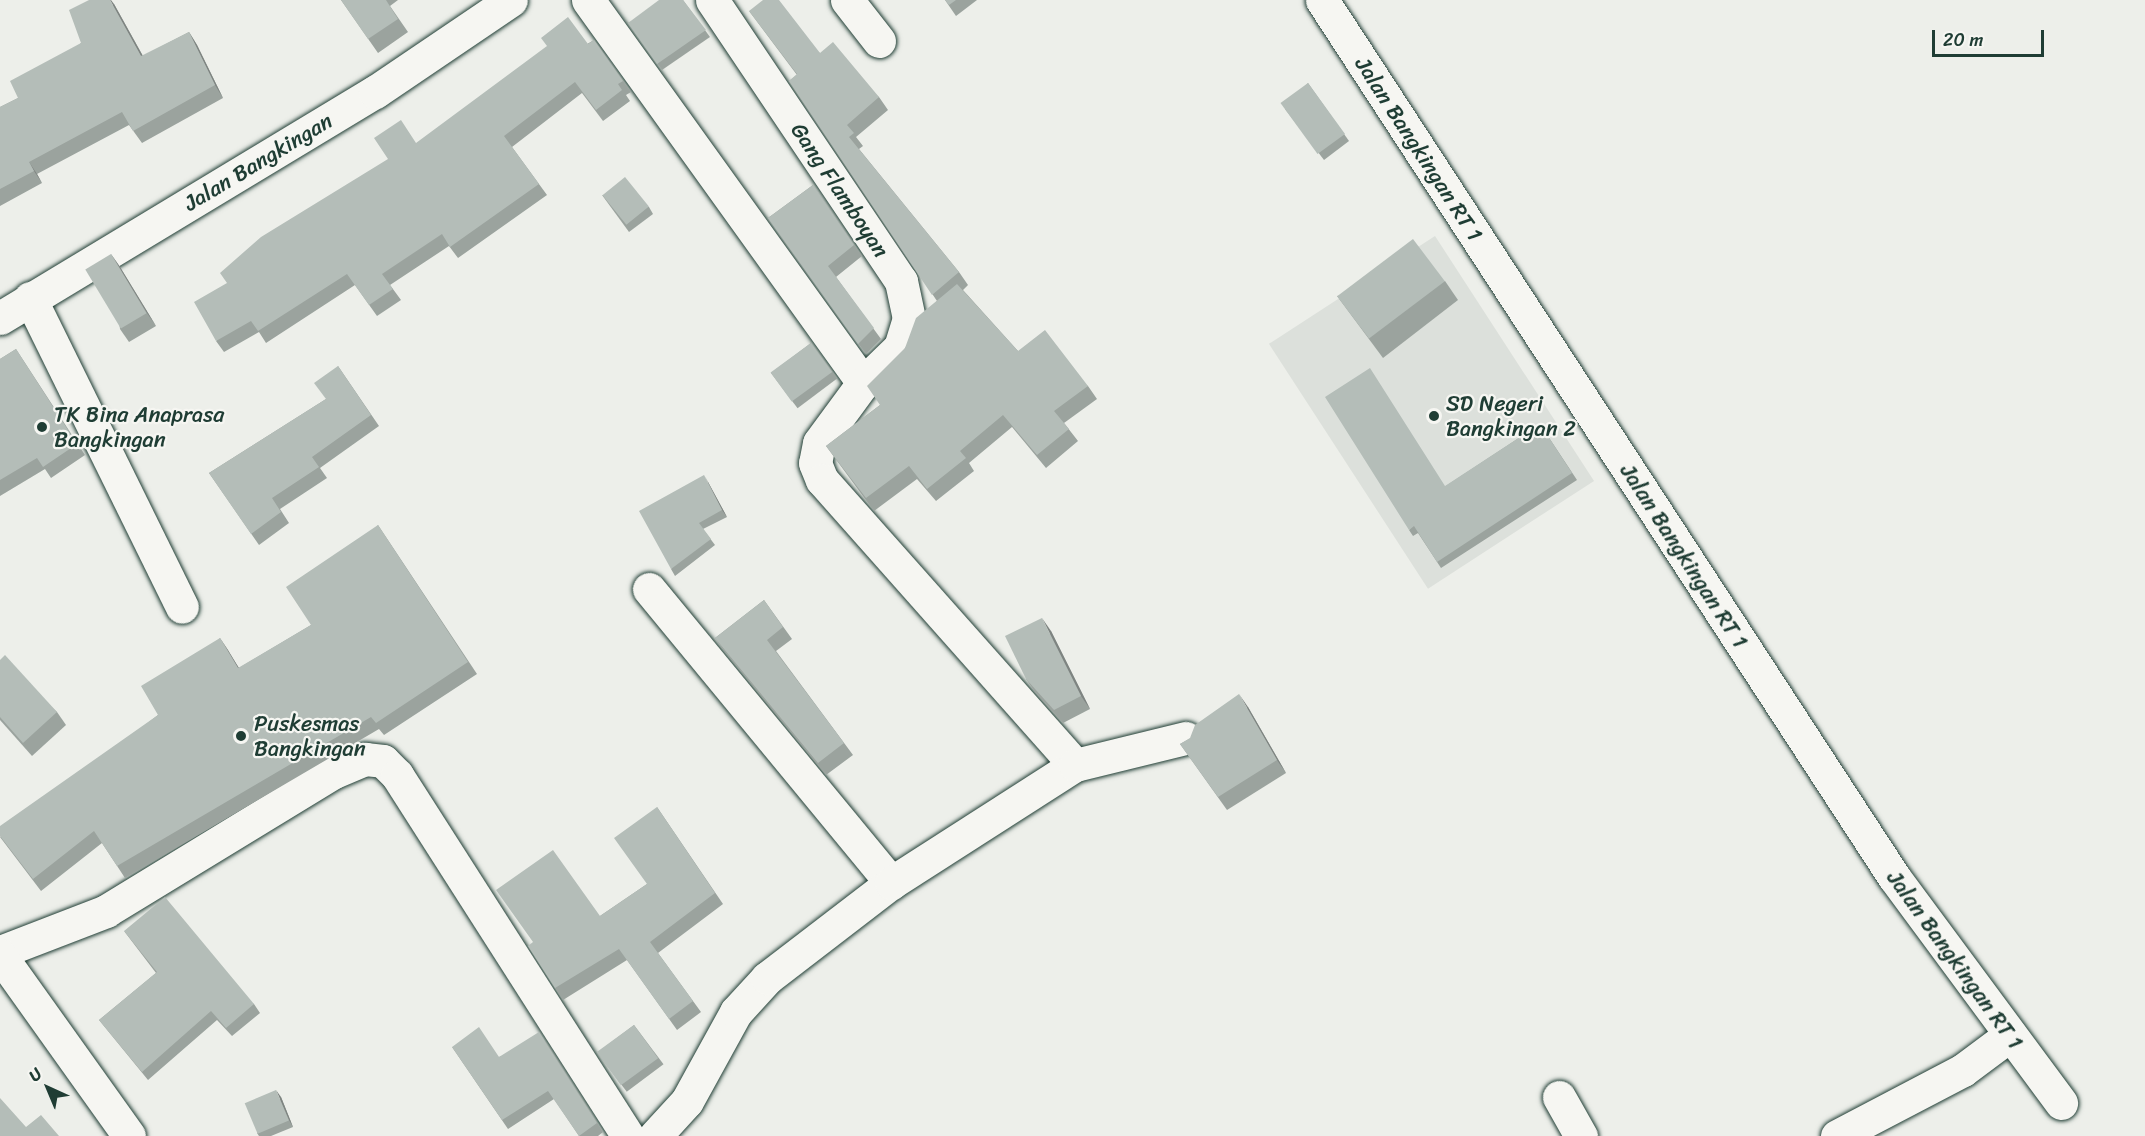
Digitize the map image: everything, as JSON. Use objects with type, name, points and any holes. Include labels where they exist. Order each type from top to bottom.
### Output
[{"type":"street","name":"Jalan Bangkingan","points":[[0,318],[375,92],[511,0]]},
{"type":"street","points":[[588,0],[863,383]]},
{"type":"street","name":"Gang Flamboyan","points":[[712,0],[901,281],[909,318],[900,347],[863,383],[819,443],[815,464],[822,480],[1075,765]]},
{"type":"street","points":[[847,0],[879,41]]},
{"type":"street","name":"Jalan Bangkingan RT 1","points":[[1322,0],[1894,877],[2061,1103]]},
{"type":"street","points":[[30,298],[182,607]]},
{"type":"street","points":[[649,589],[891,883]]},
{"type":"street","points":[[655,1136],[687,1101],[736,1012],[767,978],[891,883],[1075,765],[1186,738]]},
{"type":"street","points":[[129,1136],[0,953],[106,911],[334,772],[365,759],[383,761],[397,775],[628,1136]]},
{"type":"street","points":[[1837,1136],[1963,1071],[2010,1035]]},
{"type":"street","points":[[1559,1097],[1581,1136]]},
{"type":"shaded area","name":"SD Negeri Bangkingan 2","points":[[1435,236],[1594,481],[1428,589],[1269,344]]},
{"type":"building","points":[[89,0],[110,0],[141,56],[189,32],[215,85],[133,131],[122,112],[29,162],[34,171],[0,189],[0,107],[18,98],[10,81],[81,43],[69,10]]},
{"type":"building","points":[[341,0],[386,0],[398,19],[368,39]]},
{"type":"building","points":[[659,0],[683,0],[706,30],[657,64],[628,23]]},
{"type":"building","points":[[763,0],[779,0],[820,53],[833,42],[879,97],[847,125],[854,133],[849,137],[959,272],[932,295],[789,81],[797,74],[749,11]]},
{"type":"building","points":[[945,0],[956,0],[949,5]]},
{"type":"building","points":[[568,17],[588,44],[594,40],[623,81],[618,84],[622,90],[596,110],[575,82],[504,136],[539,184],[450,247],[442,234],[382,274],[393,289],[369,305],[347,274],[258,331],[251,321],[216,341],[194,302],[227,283],[220,273],[261,237],[388,159],[374,138],[401,120],[416,143],[547,46],[541,38]]},
{"type":"building","points":[[1308,83],[1345,134],[1318,154],[1280,103]]},
{"type":"building","points":[[625,177],[649,207],[626,225],[602,195]]},
{"type":"building","points":[[813,185],[854,245],[828,266],[874,328],[858,344],[768,218]]},
{"type":"building","points":[[1413,239],[1445,281],[1369,339],[1337,296]]},
{"type":"building","points":[[111,254],[147,313],[121,329],[85,269]]},
{"type":"building","points":[[957,284],[1018,351],[1045,330],[1088,386],[1054,411],[1069,429],[1037,455],[1003,415],[960,451],[966,458],[927,489],[909,466],[866,498],[826,446],[880,405],[867,386],[905,348],[916,318]]},
{"type":"building","points":[[811,343],[832,372],[792,402],[771,372]]},
{"type":"building","name":"TK Bina Anaprasa Bangkingan","points":[[16,349],[77,444],[43,467],[37,458],[0,480],[0,359]]},
{"type":"building","points":[[338,366],[371,415],[312,457],[319,467],[272,498],[281,512],[251,534],[209,473],[326,399],[314,383]]},
{"type":"building","points":[[1370,368],[1445,486],[1540,424],[1572,473],[1437,562],[1414,526],[1409,530],[1325,397]]},
{"type":"building","points":[[704,475],[722,510],[699,523],[711,539],[671,569],[639,511]]},
{"type":"building","points":[[378,525],[468,662],[376,723],[371,717],[117,866],[94,831],[33,879],[0,836],[0,826],[158,715],[141,686],[220,638],[238,668],[311,625],[286,587]]},
{"type":"building","points":[[764,600],[783,627],[767,640],[844,743],[818,763],[715,638]]},
{"type":"building","points":[[1042,618],[1081,696],[1054,710],[1026,679],[1005,636]]},
{"type":"building","points":[[5,655],[57,712],[23,743],[0,717],[0,660]]},
{"type":"building","points":[[1239,694],[1277,760],[1218,797],[1180,744],[1190,738],[1195,725]]},
{"type":"building","points":[[657,807],[715,893],[650,942],[693,1001],[669,1019],[619,949],[555,988],[528,946],[533,942],[496,890],[553,850],[600,916],[647,884],[614,838]]},
{"type":"building","points":[[165,897],[254,1004],[226,1028],[211,1011],[142,1072],[99,1020],[157,972],[124,931]]},
{"type":"building","points":[[634,1025],[658,1058],[621,1085],[597,1052]]},
{"type":"building","points":[[479,1027],[499,1057],[539,1032],[597,1123],[579,1136],[548,1091],[502,1120],[452,1047]]},
{"type":"building","points":[[276,1090],[289,1120],[258,1134],[245,1103]]},
{"type":"building","points":[[0,1098],[26,1127],[41,1115],[59,1136],[0,1136]]},
{"type":"place","name":"SD Negeri Bangkingan 2","points":[[1434,416]]},
{"type":"place","name":"TK Bina Anaprasa Bangkingan","points":[[42,427]]},
{"type":"place","name":"Puskesmas Bangkingan","points":[[241,736]]}]
